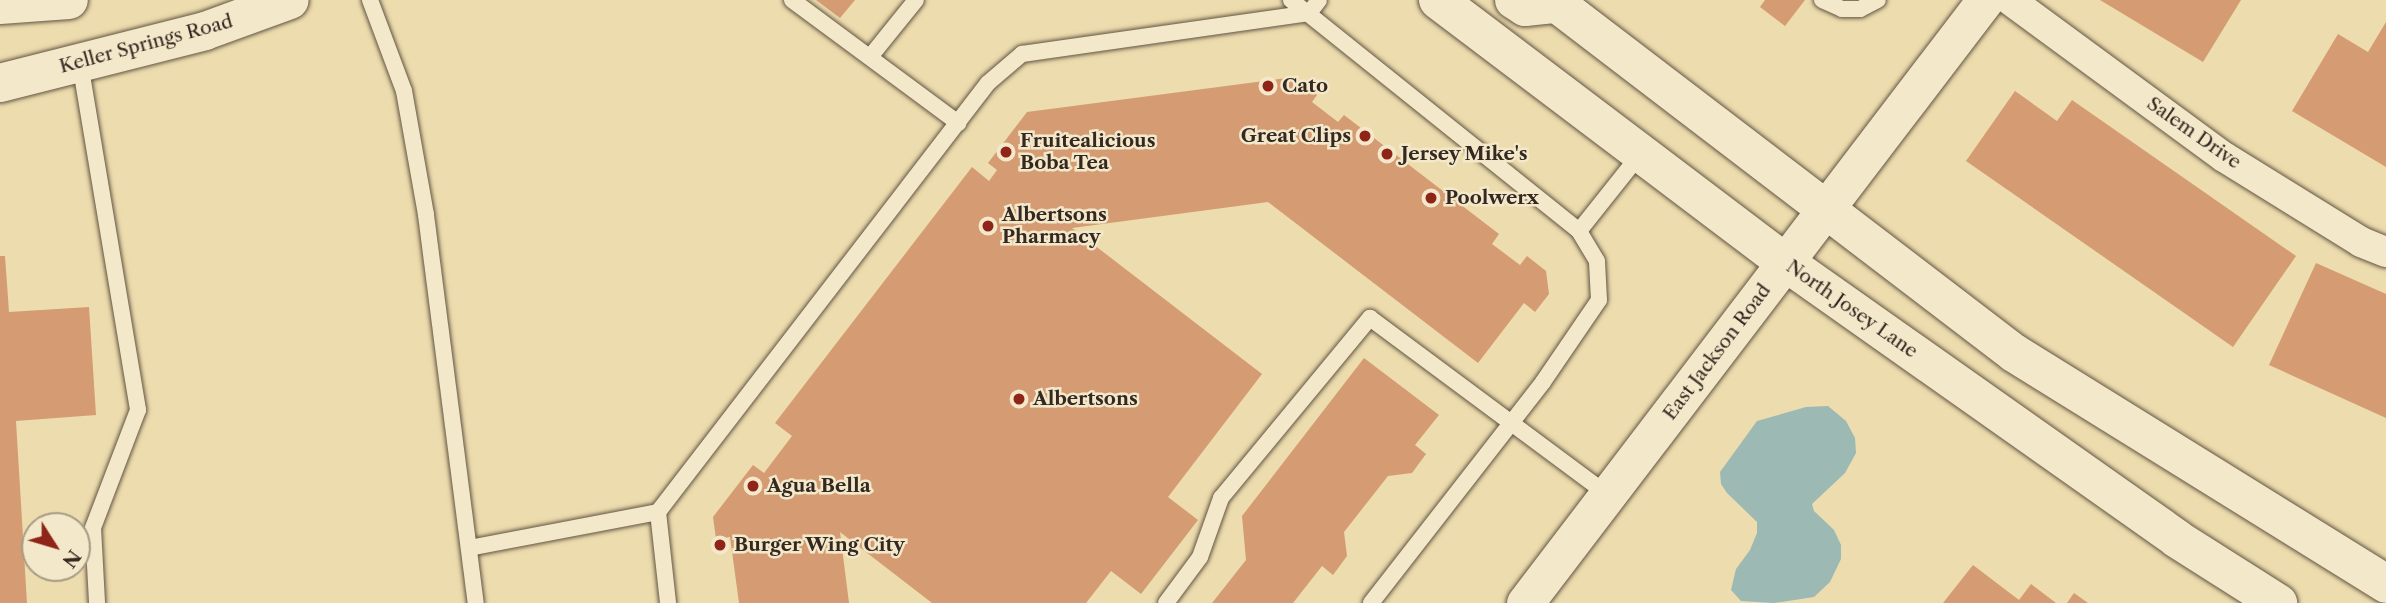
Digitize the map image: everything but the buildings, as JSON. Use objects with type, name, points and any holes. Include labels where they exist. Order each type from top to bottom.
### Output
[{"type":"main road","points":[[0,5],[69,0]]},
{"type":"main road","name":"Keller Springs Road","points":[[0,83],[205,31],[289,0]]},
{"type":"main road","name":"North Josey Lane","points":[[1438,0],[1786,262],[2177,540],[2278,603]]},
{"type":"main road","points":[[1514,0],[1525,7],[1556,1],[1825,211],[2014,353],[2386,584]]},
{"type":"street","name":"East Jackson Road","points":[[1525,603],[1985,0]]},
{"type":"street","name":"Salem Drive","points":[[2010,0],[2224,156],[2361,242],[2386,252]]},
{"type":"lane","points":[[370,0],[404,90],[426,215],[476,603]]},
{"type":"lane","points":[[792,0],[958,123]]},
{"type":"lane","points":[[870,57],[916,0]]},
{"type":"lane","points":[[1291,0],[1579,231],[1597,261],[1599,300],[1512,422],[1371,603]]},
{"type":"lane","points":[[469,548],[658,512],[988,83],[1022,54],[1309,13],[1319,0]]},
{"type":"lane","points":[[1822,0],[1842,9],[1860,9],[1878,0]]},
{"type":"lane","points":[[80,63],[138,410],[93,527],[97,603]]},
{"type":"lane","points":[[1579,231],[1641,153]]},
{"type":"lane","points":[[1166,603],[1200,557],[1221,498],[1370,318],[1608,495]]},
{"type":"lane","points":[[658,512],[668,603]]},
{"type":"water","points":[[1828,406],[1846,421],[1855,438],[1856,453],[1845,473],[1812,504],[1814,511],[1834,530],[1841,545],[1841,559],[1830,582],[1814,597],[1774,603],[1741,601],[1731,590],[1736,569],[1750,550],[1757,533],[1757,522],[1727,493],[1721,484],[1720,472],[1757,421],[1806,407]]},
{"type":"place","name":"Cato","points":[[1268,86]]},
{"type":"place","name":"Great Clips","points":[[1365,136]]},
{"type":"place","name":"Fruitealicious Boba Tea","points":[[1006,152]]},
{"type":"place","name":"Jersey Mike's","points":[[1387,154]]},
{"type":"place","name":"Poolwerx","points":[[1431,198]]},
{"type":"place","name":"Albertsons Pharmacy","points":[[988,226]]},
{"type":"place","name":"Albertsons","points":[[1019,399]]},
{"type":"place","name":"Agua Bella","points":[[753,486]]},
{"type":"place","name":"Burger Wing City","points":[[720,545]]}]
